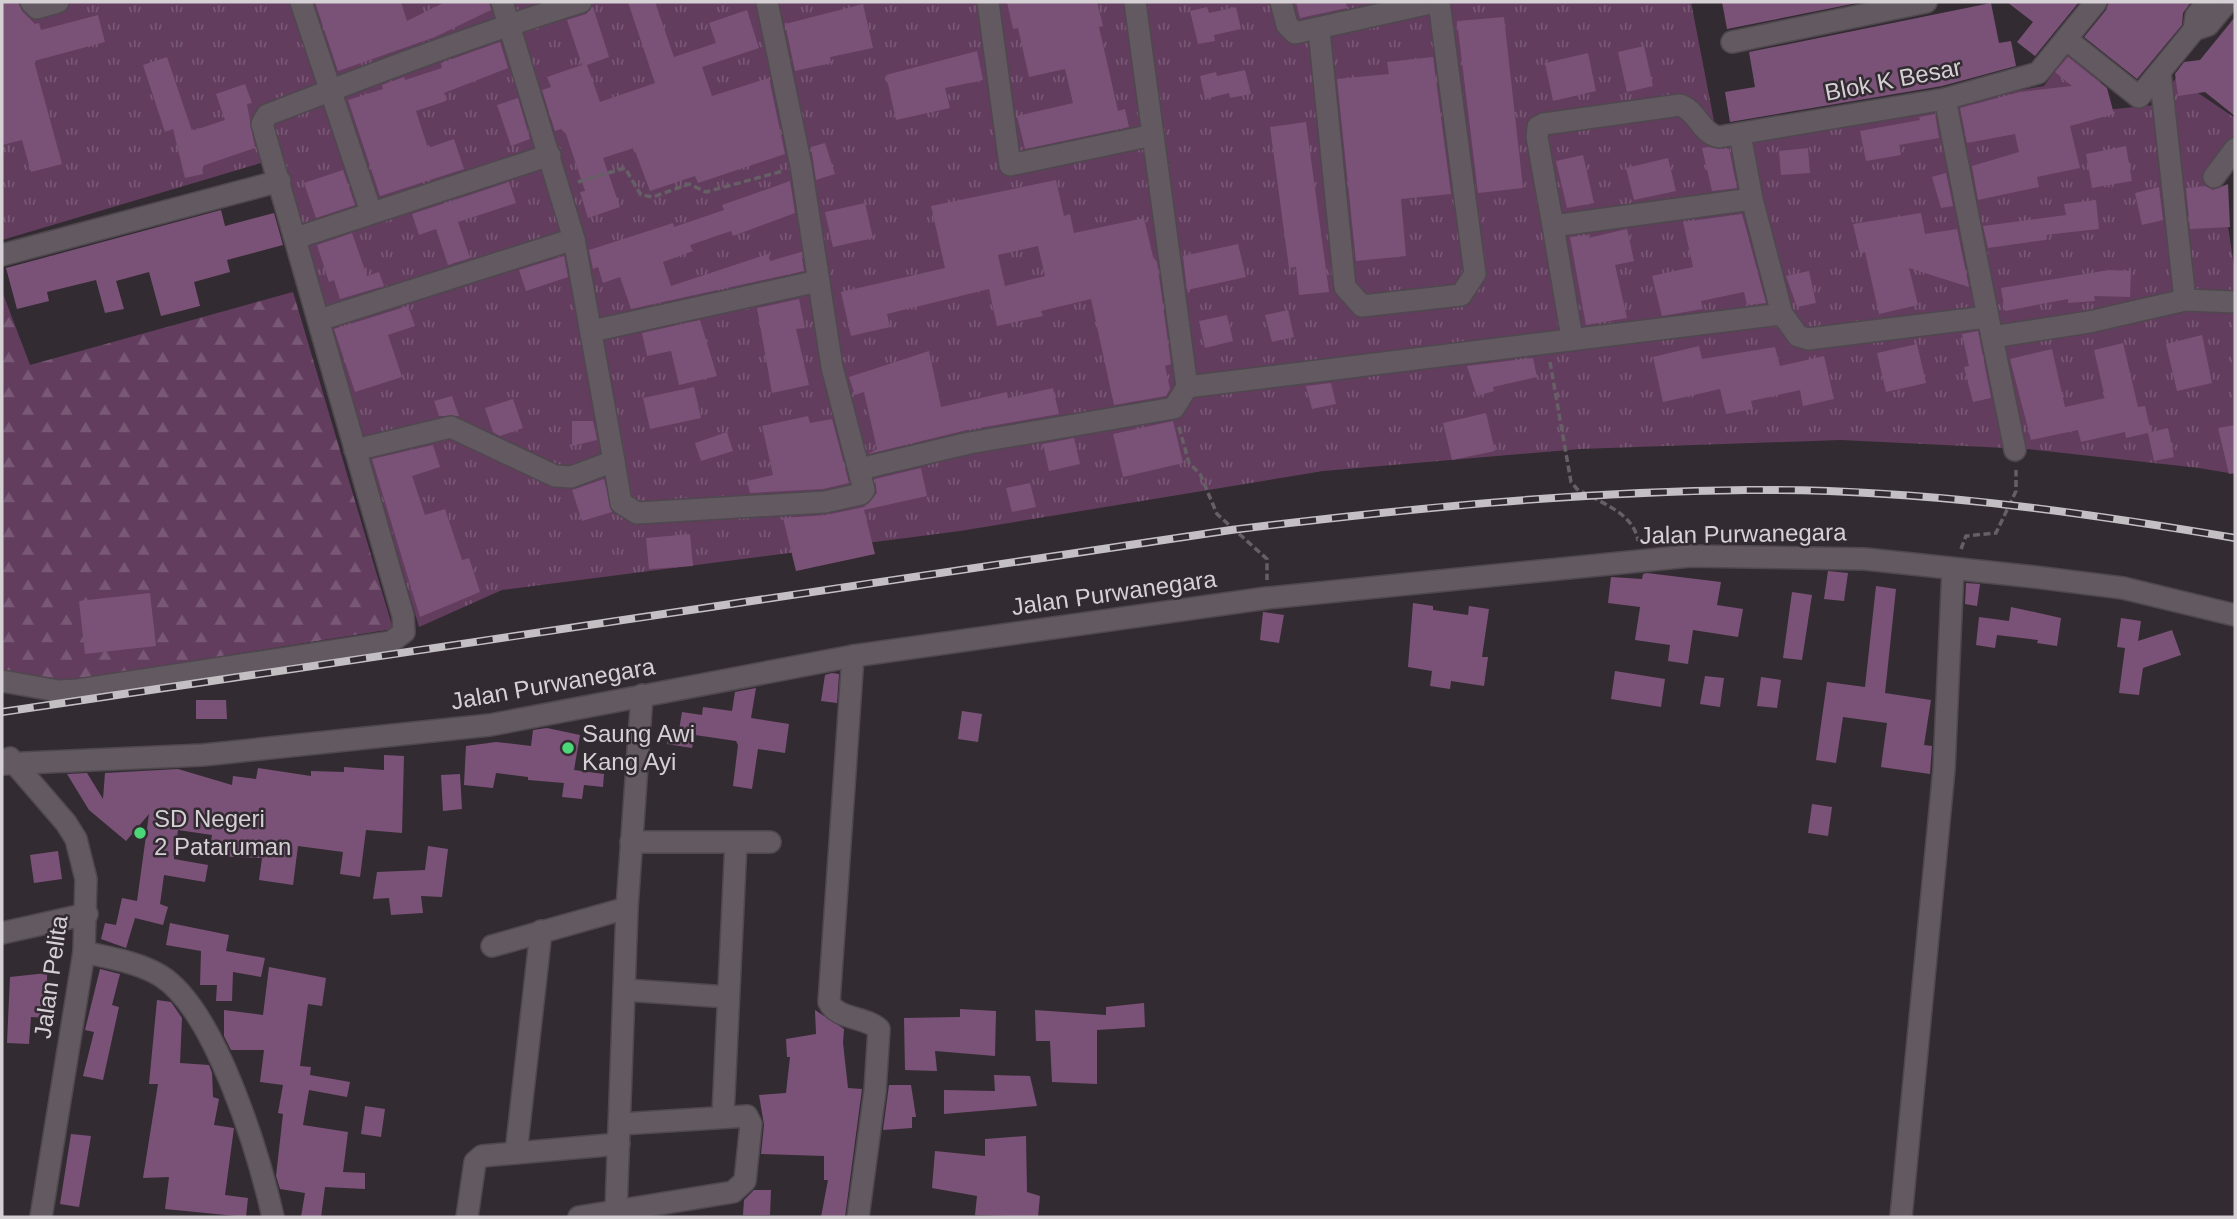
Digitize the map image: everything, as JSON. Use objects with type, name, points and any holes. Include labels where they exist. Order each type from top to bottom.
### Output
[{"type":"street","points":[[31,2],[37,8],[43,9],[58,2]]},
{"type":"street","points":[[301,2],[328,91],[371,212]]},
{"type":"street","points":[[502,2],[574,239],[621,503],[637,513],[825,502],[863,492],[860,469],[832,368],[801,166],[771,3]]},
{"type":"street","points":[[2,681],[60,691],[78,690],[391,642],[404,632],[403,616],[262,124],[267,115],[328,91],[510,24],[580,2]]},
{"type":"street","points":[[988,2],[1010,165],[1153,135]]},
{"type":"street","points":[[860,469],[969,443],[1174,408],[1187,387],[1135,2]]},
{"type":"street","points":[[1281,2],[1290,31],[1320,30],[1437,2],[1475,274],[1461,295],[1362,306],[1345,287],[1320,30]]},
{"type":"street","points":[[1732,42],[1926,2]]},
{"type":"street","name":"Blok K Besar","points":[[1553,226],[1537,136],[1538,128],[1544,124],[1680,105],[1691,109],[1713,136],[1740,134],[1945,99],[2038,73],[2096,2]]},
{"type":"street","points":[[2066,39],[2139,97],[2194,30],[2196,16],[2208,2]]},
{"type":"street","points":[[2194,30],[2208,25],[2227,2]]},
{"type":"street","points":[[2160,72],[2185,300]]},
{"type":"street","points":[[1945,99],[2015,450]]},
{"type":"street","points":[[1740,134],[1752,199],[1782,314],[1798,336],[1808,339],[2089,322],[2185,300],[2235,302]]},
{"type":"street","points":[[2214,177],[2235,149]]},
{"type":"street","points":[[296,238],[550,155]]},
{"type":"street","points":[[2,255],[280,181]]},
{"type":"street","points":[[1572,338],[1553,226],[1752,199]]},
{"type":"street","points":[[319,320],[574,239]]},
{"type":"street","points":[[592,331],[818,281]]},
{"type":"street","points":[[1187,387],[1782,314]]},
{"type":"street","points":[[355,450],[451,427],[555,476],[571,477],[614,461]]},
{"type":"street","name":"Jalan Purwanegara","points":[[7,760],[203,755],[490,725],[853,656],[1267,598],[1690,556],[1865,559],[2123,588],[2235,615]]},
{"type":"street","points":[[1901,1217],[1944,769],[1953,569]]},
{"type":"street","points":[[853,656],[830,1002],[838,1013],[864,1019],[880,1029],[875,1091],[858,1217]]},
{"type":"street","points":[[616,1211],[627,908],[642,695]]},
{"type":"street","name":"Jalan Pelita","points":[[7,760],[76,839],[86,879],[84,952],[41,1217]]},
{"type":"street","points":[[631,842],[770,842]]},
{"type":"street","points":[[723,1115],[736,842]]},
{"type":"street","points":[[492,946],[627,908]]},
{"type":"street","points":[[2,933],[87,914]]},
{"type":"street","points":[[516,1153],[541,931]]},
{"type":"street","points":[[84,952],[133,964],[161,976],[179,992],[217,1054],[250,1134],[273,1217]]},
{"type":"street","points":[[625,990],[728,997]]},
{"type":"street","points":[[467,1217],[478,1158],[723,1115],[743,1115],[750,1118],[745,1181],[738,1190],[579,1217]]},
{"type":"path","points":[[559,188],[625,169],[641,194],[653,197],[689,184],[709,191],[801,166]]},
{"type":"path","points":[[1547,341],[1571,482],[1577,489],[1629,519],[1636,527],[1641,561]]},
{"type":"path","points":[[1174,408],[1189,463],[1200,474],[1217,514],[1267,559],[1267,598]]},
{"type":"path","points":[[1953,569],[1966,536],[1996,533],[2016,491],[2015,450]]},
{"type":"green space","points":[[2,2],[1691,2],[1718,142],[2044,86],[2069,50],[2099,73],[2105,110],[2155,105],[2176,78],[2235,118],[2235,132],[2220,173],[2235,273],[2235,474],[2027,449],[1841,440],[1580,449],[1323,471],[960,531],[502,590],[419,627],[281,157],[2,240]]},
{"type":"green space","points":[[2,291],[30,365],[293,292],[393,629],[71,680],[49,682],[2,669]]},
{"type":"building","points":[[2,2],[18,2],[22,11],[35,24],[39,23],[41,30],[98,15],[105,42],[34,61],[62,164],[31,172],[22,140],[2,145]]},
{"type":"building","points":[[315,2],[401,2],[407,21],[445,2],[489,2],[491,10],[435,37],[338,71]]},
{"type":"building","points":[[628,2],[655,2],[674,57],[716,43],[709,23],[747,10],[759,48],[702,67],[712,96],[769,78],[785,154],[698,183],[695,176],[650,191],[634,148],[603,158],[620,207],[588,218],[580,192],[585,191],[566,134],[561,129],[555,131],[542,90],[551,87],[547,77],[582,65],[567,20],[586,14],[593,7],[609,57],[587,65],[600,102],[655,83]]},
{"type":"building","points":[[1007,2],[1097,2],[1103,26],[1099,27],[1118,111],[1125,109],[1129,127],[1025,149],[1017,116],[1073,103],[1065,69],[1029,77],[1018,28],[1013,29]]},
{"type":"building","points":[[1296,2],[1346,2],[1347,8],[1300,18]]},
{"type":"building","points":[[1722,2],[1862,2],[1727,29]]},
{"type":"building","points":[[2007,2],[2079,2],[2035,56],[2017,42],[2033,22]]},
{"type":"building","points":[[2109,2],[2191,2],[2183,13],[2182,25],[2137,79],[2084,37],[2106,10]]},
{"type":"building","points":[[1991,3],[1999,43],[2011,41],[2016,66],[1942,86],[1730,122],[1725,92],[1755,87],[1749,52]]},
{"type":"building","points":[[863,4],[873,48],[830,57],[831,63],[795,71],[785,24]]},
{"type":"building","points":[[1207,7],[1209,13],[1236,7],[1241,29],[1214,35],[1215,41],[1198,44],[1190,11]]},
{"type":"building","points":[[1504,17],[1523,188],[1478,193],[1457,21]]},
{"type":"building","points":[[2235,17],[2235,116],[2205,92],[2178,96],[2175,74],[2184,62],[2200,60]]},
{"type":"building","points":[[500,42],[508,68],[444,93],[446,101],[416,111],[428,148],[454,139],[464,169],[380,196],[348,100],[383,89],[382,85],[404,77],[405,80],[442,68],[441,63]]},
{"type":"building","points":[[1644,46],[1653,86],[1627,92],[1618,52]]},
{"type":"building","points":[[977,51],[983,80],[945,88],[950,108],[896,120],[886,75]]},
{"type":"building","points":[[1588,53],[1596,91],[1553,101],[1545,63]]},
{"type":"building","points":[[167,57],[192,131],[225,120],[216,94],[245,84],[252,103],[247,104],[255,148],[202,166],[203,174],[185,178],[173,129],[165,132],[143,65]]},
{"type":"building","points":[[1433,57],[1451,194],[1401,199],[1406,256],[1356,261],[1337,79],[1389,74],[1387,62]]},
{"type":"building","points":[[2068,57],[2107,88],[2114,114],[2070,126],[2080,168],[2037,177],[2039,187],[1978,200],[1972,166],[2019,152],[2015,134],[1967,143],[1960,108],[2020,92],[2072,86],[2055,72]]},
{"type":"building","points":[[1245,70],[1251,94],[1230,98],[1229,93],[1205,99],[1200,76],[1216,72],[1217,76]]},
{"type":"building","points":[[518,98],[530,139],[511,146],[497,105]]},
{"type":"building","points":[[1935,114],[1939,138],[1899,145],[1901,155],[1866,161],[1860,131],[1920,120],[1919,117]]},
{"type":"building","points":[[1306,122],[1329,292],[1299,295],[1296,267],[1289,268],[1270,127]]},
{"type":"building","points":[[825,143],[835,174],[816,180],[811,147]]},
{"type":"building","points":[[2126,146],[2132,181],[2092,188],[2086,154]]},
{"type":"building","points":[[1702,148],[1729,149],[1737,188],[1712,191]]},
{"type":"building","points":[[1808,148],[1810,173],[1781,175],[1779,151]]},
{"type":"building","points":[[1583,155],[1594,203],[1567,208],[1556,161]]},
{"type":"building","points":[[1668,158],[1676,191],[1634,200],[1626,168]]},
{"type":"building","points":[[343,170],[355,205],[316,218],[304,183]]},
{"type":"building","points":[[1946,173],[1953,206],[1941,208],[1932,177]]},
{"type":"building","points":[[1056,180],[1064,216],[1070,214],[1074,233],[1144,218],[1153,257],[1157,262],[1171,364],[1165,366],[1170,389],[1166,396],[1114,405],[1091,299],[1041,311],[1043,316],[997,326],[989,289],[887,314],[890,327],[851,336],[841,292],[945,268],[931,206]],"holes":[[[1038,246],[1045,276],[1005,286],[998,255]]]},
{"type":"building","points":[[790,181],[795,213],[733,236],[731,231],[690,245],[693,251],[663,262],[671,286],[768,254],[770,261],[801,252],[804,271],[631,309],[620,277],[603,283],[598,267],[593,269],[589,250],[724,210],[722,205]]},
{"type":"building","points":[[509,182],[516,203],[458,222],[470,258],[448,265],[436,229],[419,235],[412,214]]},
{"type":"building","points":[[2228,184],[2230,227],[2190,229],[2186,188],[2205,186],[2213,190]]},
{"type":"building","points":[[2159,187],[2163,220],[2142,225],[2135,193]]},
{"type":"building","points":[[2096,200],[2099,229],[2045,235],[2045,240],[1988,248],[1983,226],[2066,215],[2064,204]]},
{"type":"building","points":[[865,203],[873,238],[833,247],[825,212]]},
{"type":"building","points":[[221,210],[225,226],[274,213],[283,245],[227,260],[230,272],[194,282],[200,306],[161,316],[149,272],[116,281],[124,309],[105,313],[96,280],[47,292],[49,301],[17,309],[6,268]]},
{"type":"building","points":[[1921,213],[1925,234],[1957,229],[1969,287],[1909,268],[1918,305],[1879,314],[1865,252],[1860,254],[1853,224]]},
{"type":"building","points":[[1742,214],[1766,303],[1747,305],[1744,292],[1701,301],[1703,309],[1662,316],[1652,276],[1693,267],[1683,222]]},
{"type":"building","points":[[1627,229],[1634,261],[1615,265],[1627,318],[1586,325],[1570,237],[1587,235],[1588,238]]},
{"type":"building","points":[[352,233],[367,276],[379,272],[384,286],[340,299],[334,280],[329,282],[317,245]]},
{"type":"building","points":[[1238,244],[1246,277],[1187,290],[1183,256]]},
{"type":"building","points":[[564,256],[568,277],[526,291],[519,270]]},
{"type":"building","points":[[2109,270],[2131,271],[2130,297],[2094,296],[2095,301],[2068,303],[2068,299],[2005,311],[2001,288]]},
{"type":"building","points":[[1809,271],[1816,303],[1797,307],[1786,276]]},
{"type":"building","points":[[799,299],[805,328],[796,329],[809,385],[772,393],[757,308]]},
{"type":"building","points":[[408,306],[415,326],[388,335],[402,377],[355,392],[334,329]]},
{"type":"building","points":[[1288,310],[1294,337],[1272,342],[1265,315]]},
{"type":"building","points":[[1227,315],[1233,341],[1205,348],[1199,321]]},
{"type":"building","points":[[700,320],[717,376],[679,385],[671,351],[647,356],[642,333]]},
{"type":"building","points":[[1978,331],[1991,398],[1973,402],[1964,367],[1969,366],[1962,334]]},
{"type":"building","points":[[2202,335],[2212,383],[2177,391],[2166,344]]},
{"type":"building","points":[[2123,343],[2138,407],[2145,406],[2151,432],[2168,428],[2174,457],[2154,461],[2148,433],[2126,438],[2125,432],[2081,442],[2078,430],[2031,440],[2010,359],[2052,349],[2065,407],[2105,398],[2094,350]]},
{"type":"building","points":[[1917,344],[1926,383],[1886,392],[1877,353]]},
{"type":"building","points":[[1699,346],[1702,359],[1775,347],[1780,366],[1824,356],[1834,399],[1803,406],[1800,390],[1751,401],[1753,409],[1726,414],[1720,389],[1663,402],[1653,357]]},
{"type":"building","points":[[929,351],[941,407],[1007,392],[1008,398],[1053,388],[1059,414],[967,430],[868,454],[877,449],[864,392],[855,395],[849,377]]},
{"type":"building","points":[[1533,358],[1537,377],[1493,387],[1494,391],[1477,396],[1467,366]]},
{"type":"building","points":[[1331,383],[1336,404],[1312,409],[1306,386]]},
{"type":"building","points":[[694,387],[701,418],[650,429],[643,398]]},
{"type":"building","points":[[452,396],[459,416],[439,416],[434,401]]},
{"type":"building","points":[[513,399],[523,428],[500,436],[493,432],[485,408]]},
{"type":"building","points":[[1486,413],[1495,451],[1452,460],[1443,423]]},
{"type":"building","points":[[808,416],[810,423],[832,419],[849,483],[823,489],[750,493],[747,481],[773,475],[762,426]]},
{"type":"building","points":[[572,421],[593,421],[597,440],[572,446]]},
{"type":"building","points":[[1173,421],[1183,463],[1123,477],[1113,434]]},
{"type":"building","points":[[2235,425],[2235,473],[2229,474],[2218,428]]},
{"type":"building","points":[[727,432],[733,451],[701,461],[695,443]]},
{"type":"building","points":[[1074,438],[1080,464],[1049,471],[1043,444]]},
{"type":"building","points":[[433,445],[440,467],[412,476],[425,515],[445,509],[462,560],[469,558],[480,592],[420,617],[372,459]]},
{"type":"building","points":[[921,468],[927,496],[864,510],[875,554],[796,571],[783,518],[826,515],[864,507],[877,493],[875,479]]},
{"type":"building","points":[[604,479],[612,512],[582,521],[572,490]]},
{"type":"building","points":[[1030,483],[1036,507],[1012,512],[1006,488]]},
{"type":"building","points":[[690,534],[693,566],[649,569],[646,538]]},
{"type":"building","points":[[1828,571],[1848,573],[1844,601],[1824,599]]},
{"type":"building","points":[[1643,574],[1721,582],[1717,605],[1743,609],[1738,637],[1693,630],[1688,664],[1668,661],[1670,645],[1635,640],[1640,607],[1608,603],[1611,577],[1642,579]]},
{"type":"building","points":[[1966,583],[1980,584],[1977,606],[1965,604]]},
{"type":"building","points":[[1876,586],[1896,589],[1885,693],[1931,700],[1924,745],[1932,746],[1930,774],[1881,767],[1887,723],[1843,717],[1836,763],[1816,760],[1827,682],[1865,687]]},
{"type":"building","points":[[1792,592],[1812,595],[1802,660],[1783,658]]},
{"type":"building","points":[[150,593],[156,646],[85,654],[79,601]]},
{"type":"building","points":[[1413,603],[1433,606],[1433,610],[1468,615],[1469,606],[1489,609],[1482,657],[1488,657],[1484,686],[1451,681],[1450,689],[1430,686],[1432,671],[1408,667]]},
{"type":"building","points":[[2011,607],[2061,618],[2057,646],[2037,643],[2038,640],[1997,635],[1995,648],[1976,645],[1979,617],[2009,621]]},
{"type":"building","points":[[1263,612],[1284,615],[1279,643],[1260,640]]},
{"type":"building","points":[[2121,618],[2141,621],[2138,641],[2172,630],[2181,655],[2143,668],[2139,695],[2119,693],[2125,648],[2117,647]]},
{"type":"building","points":[[1615,671],[1665,679],[1661,707],[1611,699]]},
{"type":"building","points":[[839,674],[837,703],[821,701],[825,675]]},
{"type":"building","points":[[1705,676],[1724,678],[1720,707],[1700,704]]},
{"type":"building","points":[[1761,677],[1781,680],[1777,708],[1757,706]]},
{"type":"building","points":[[756,688],[751,718],[789,724],[785,753],[758,749],[752,789],[733,786],[738,745],[736,741],[695,735],[692,748],[667,744],[670,729],[679,730],[682,712],[702,715],[703,707],[732,711],[735,692]]},
{"type":"building","points":[[196,700],[226,700],[227,719],[196,719]]},
{"type":"building","points":[[962,711],[982,714],[978,742],[958,739]]},
{"type":"building","points":[[547,728],[580,735],[574,770],[604,774],[603,787],[584,785],[582,799],[562,797],[564,783],[528,780],[528,777],[496,773],[493,788],[464,785],[466,746],[496,742],[531,746],[533,730]]},
{"type":"building","points":[[384,755],[404,756],[402,833],[366,830],[360,877],[340,874],[343,852],[298,846],[293,885],[259,880],[262,858],[209,856],[212,835],[178,830],[174,859],[208,865],[205,882],[164,875],[160,904],[168,907],[163,925],[135,918],[126,948],[101,939],[105,923],[116,925],[122,898],[137,901],[149,814],[126,841],[89,810],[67,774],[87,773],[103,799],[105,773],[178,769],[232,785],[233,776],[256,779],[258,768],[311,776],[311,771],[344,772],[344,767],[384,770]]},
{"type":"building","points":[[460,774],[462,809],[443,811],[441,775]]},
{"type":"building","points":[[1812,804],[1832,807],[1828,836],[1808,833]]},
{"type":"building","points":[[428,846],[448,849],[442,897],[421,896],[423,913],[391,915],[389,898],[373,899],[377,872],[425,870]]},
{"type":"building","points":[[58,851],[62,879],[34,883],[30,855]]},
{"type":"building","points":[[170,923],[229,935],[226,951],[265,958],[261,977],[233,972],[232,1001],[216,1001],[217,985],[200,985],[201,951],[166,945]]},
{"type":"building","points":[[269,967],[326,978],[322,1006],[308,1004],[300,1066],[311,1067],[310,1075],[350,1082],[347,1097],[309,1090],[303,1125],[348,1132],[343,1172],[365,1173],[365,1189],[325,1187],[321,1217],[301,1217],[305,1193],[280,1189],[276,1176],[283,1114],[278,1113],[283,1085],[260,1082],[264,1050],[231,1050],[224,1036],[224,1010],[263,1015]]},
{"type":"building","points":[[100,969],[120,974],[112,1005],[119,1007],[103,1080],[83,1076],[94,1032],[85,1030]]},
{"type":"building","points":[[47,973],[47,1018],[31,1017],[29,1044],[7,1043],[10,977]]},
{"type":"building","points":[[157,1000],[171,1002],[182,1018],[180,1063],[209,1065],[213,1097],[219,1099],[214,1125],[234,1128],[225,1195],[248,1198],[246,1217],[165,1209],[169,1177],[143,1178],[158,1084],[149,1084]]},
{"type":"building","points":[[1144,1003],[1145,1027],[1097,1030],[1097,1084],[1052,1082],[1050,1041],[1036,1041],[1035,1010],[1106,1015],[1106,1007]]},
{"type":"building","points":[[960,1009],[996,1011],[995,1056],[935,1051],[937,1071],[905,1070],[904,1018],[960,1017]]},
{"type":"building","points":[[815,1010],[844,1029],[848,1088],[862,1089],[845,1217],[821,1217],[828,1180],[824,1180],[824,1156],[761,1154],[764,1125],[759,1095],[786,1093],[790,1057],[787,1057],[786,1039],[816,1034]]},
{"type":"building","points":[[994,1075],[1030,1076],[1037,1106],[944,1114],[944,1090],[995,1091]]},
{"type":"building","points":[[889,1085],[911,1085],[916,1117],[912,1117],[912,1128],[883,1130]]},
{"type":"building","points":[[365,1106],[385,1109],[381,1137],[361,1134]]},
{"type":"building","points":[[71,1134],[91,1136],[79,1207],[60,1204]]},
{"type":"building","points":[[1026,1136],[1027,1192],[1040,1196],[1038,1217],[975,1215],[977,1196],[932,1188],[935,1151],[985,1156],[985,1139]]},
{"type":"building","points":[[754,1190],[771,1190],[770,1215],[743,1215],[744,1200]]},
{"type":"railway","points":[[2,712],[1231,530],[1489,503],[1682,491],[1808,490],[1992,503],[2235,538]]},
{"type":"place","name":"Saung Awi Kang Ayi","points":[[568,748]]},
{"type":"place","name":"SD Negeri 2 Pataruman","points":[[140,833]]}]
